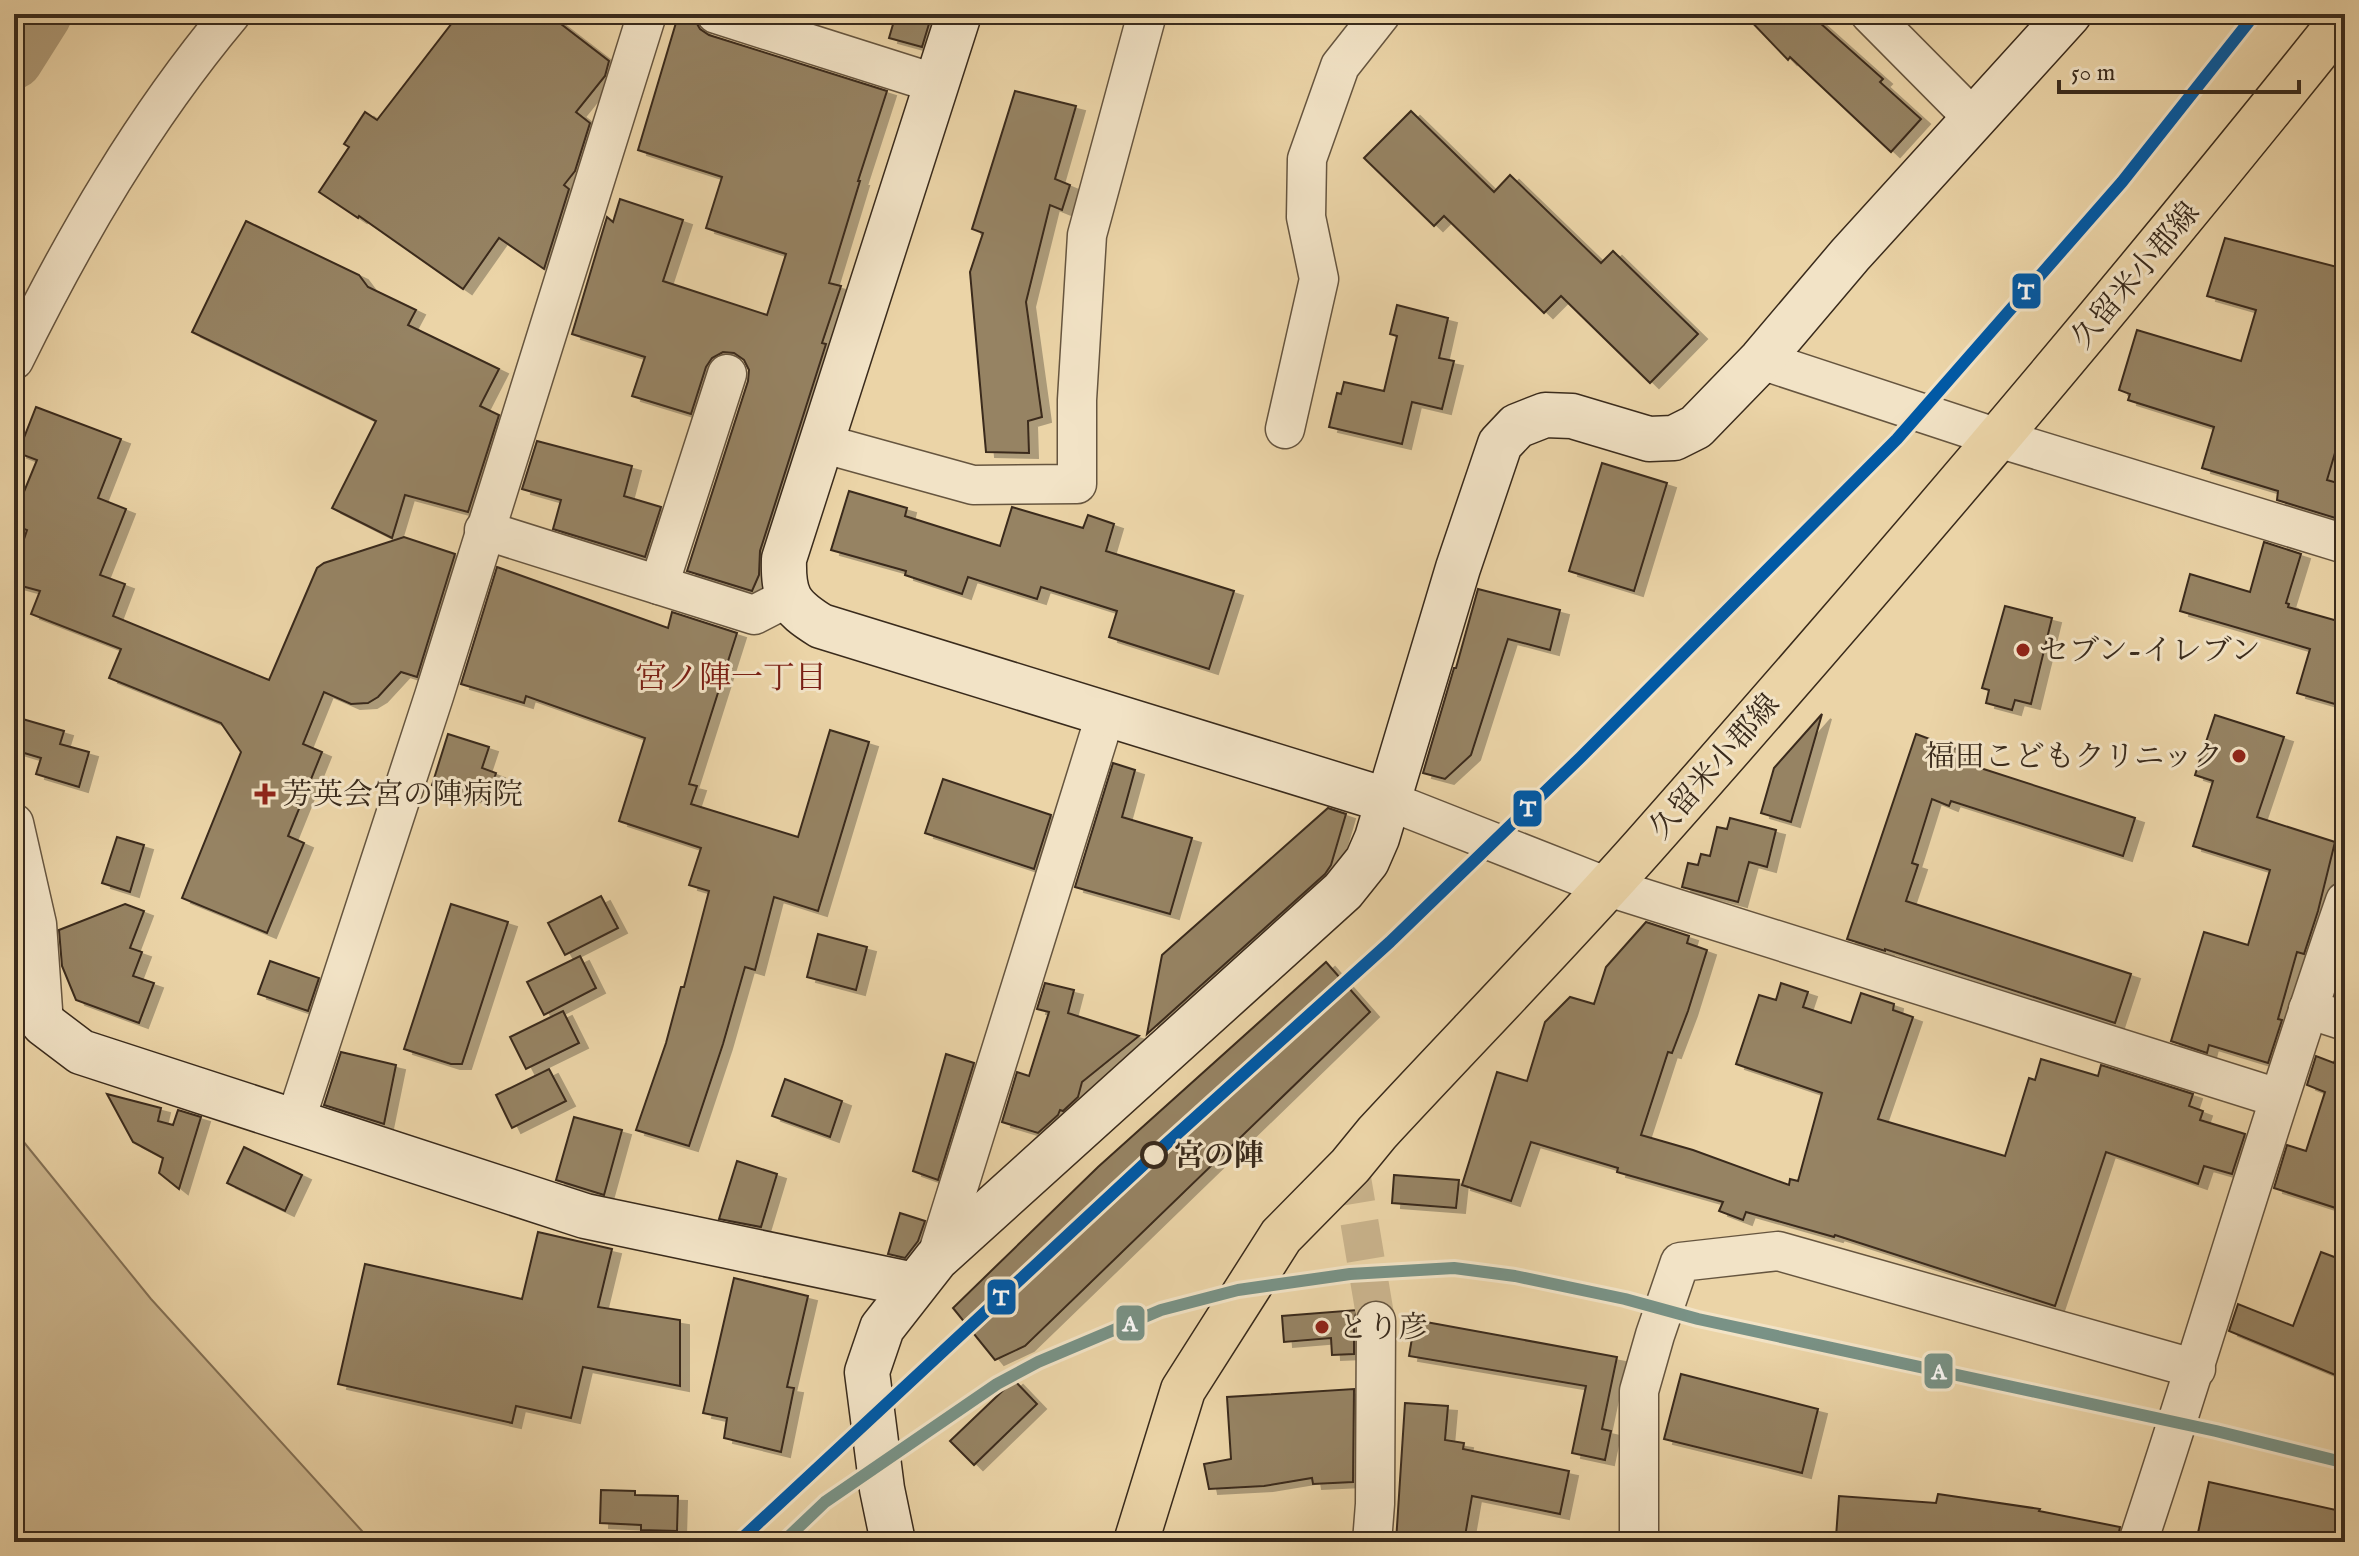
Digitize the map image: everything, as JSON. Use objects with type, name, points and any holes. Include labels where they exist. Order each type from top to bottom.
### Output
[{"type":"main road","name":"久留米小郡線","points":[[1136,1542],[1183,1390],[1281,1236],[1350,1166],[1377,1133],[1642,849],[2188,213],[2345,16]]},
{"type":"street","points":[[14,360],[89,217],[139,137],[231,14]]},
{"type":"street","points":[[295,1122],[429,710],[647,14]]},
{"type":"street","points":[[717,14],[937,84]]},
{"type":"street","points":[[959,14],[784,559],[787,598],[801,614],[821,626],[1389,801],[1605,886],[2278,1098]]},
{"type":"street","points":[[821,443],[973,485],[1077,484],[1077,400],[1087,235],[1147,14]]},
{"type":"street","points":[[1285,429],[1319,279],[1306,217],[1307,159],[1340,66],[1381,14]]},
{"type":"street","points":[[1870,14],[1975,120]]},
{"type":"street","points":[[893,1542],[882,1489],[867,1372],[882,1328],[925,1272],[1343,891],[1367,861],[1389,801],[1458,568],[1500,444],[1517,426],[1545,415],[1572,416],[1649,439],[1674,438],[1696,427],[1761,360],[1850,255],[2069,14]]},
{"type":"street","points":[[1761,360],[1998,438],[2345,544]]},
{"type":"street","points":[[659,585],[727,374]]},
{"type":"street","points":[[484,530],[754,615],[787,598]]},
{"type":"street","points":[[925,1272],[1106,713]]},
{"type":"street","points":[[14,823],[37,924],[44,1024]]},
{"type":"street","points":[[2138,1542],[2196,1369],[2278,1098],[2345,901]]},
{"type":"street","points":[[14,988],[44,1024],[81,1052],[585,1216],[925,1272]]},
{"type":"street","points":[[2308,1009],[2345,1021]]},
{"type":"street","points":[[1639,1542],[1639,1391],[1680,1262],[1778,1251],[2196,1369]]},
{"type":"street","points":[[1372,1542],[1376,1321]]},
{"type":"shaded area","points":[[14,1130],[151,1299],[372,1542],[14,1542]]},
{"type":"building","points":[[459,14],[548,14],[609,61],[605,76],[576,112],[590,123],[575,171],[564,185],[569,189],[544,269],[499,238],[463,289],[359,216],[319,192],[349,147],[344,144],[365,112],[377,120]]},
{"type":"building","points":[[896,14],[932,14],[922,47],[889,38]]},
{"type":"building","points":[[1744,14],[1810,14],[1883,79],[1880,82],[1921,119],[1891,152],[1790,57],[1788,60]]},
{"type":"building","points":[[678,16],[696,22],[709,35],[887,91],[829,283],[841,286],[822,343],[826,344],[760,551],[759,575],[752,591],[687,571],[748,381],[749,370],[744,360],[734,353],[723,352],[712,358],[706,367],[691,414],[632,396],[645,357],[572,334],[607,217],[613,222],[620,199],[683,220],[663,281],[767,315],[786,254],[706,228],[722,177],[638,150]]},
{"type":"building","points":[[1015,91],[1076,106],[1055,179],[1070,185],[1062,210],[1050,205],[1026,302],[1042,417],[1028,421],[1029,453],[986,452],[970,272],[983,233],[972,229]]},
{"type":"building","points":[[1411,111],[1494,192],[1510,175],[1601,263],[1613,251],[1698,334],[1650,383],[1561,296],[1544,313],[1444,216],[1434,226],[1364,158]]},
{"type":"building","points":[[246,221],[359,275],[368,287],[416,310],[408,325],[499,369],[480,406],[499,415],[468,512],[405,495],[392,538],[332,508],[376,421],[192,332]]},
{"type":"building","points":[[2225,238],[2345,269],[2345,419],[2327,480],[2345,485],[2345,521],[2277,500],[2278,491],[2202,468],[2214,427],[2128,400],[2130,394],[2119,390],[2137,330],[2241,361],[2256,310],[2207,296]]},
{"type":"building","points":[[1397,305],[1448,318],[1439,358],[1454,361],[1442,409],[1412,402],[1402,444],[1329,427],[1337,393],[1341,394],[1344,382],[1384,391],[1397,336],[1390,334]]},
{"type":"building","points":[[36,407],[121,439],[98,498],[126,509],[100,575],[125,584],[113,616],[269,680],[317,568],[324,563],[404,537],[455,554],[417,677],[401,672],[378,697],[368,703],[351,704],[324,692],[303,744],[322,752],[288,836],[304,843],[267,933],[182,898],[241,752],[221,723],[109,678],[121,649],[31,614],[40,591],[14,584],[14,569],[27,530],[14,525],[14,516],[37,460],[18,453]]},
{"type":"building","points":[[537,441],[632,466],[624,496],[661,507],[645,557],[553,529],[561,500],[522,489]]},
{"type":"building","points":[[1602,463],[1667,483],[1634,591],[1569,571]]},
{"type":"building","points":[[849,491],[907,508],[905,516],[1000,546],[1012,507],[1083,528],[1088,515],[1114,524],[1106,551],[1234,591],[1209,669],[1109,637],[1117,611],[1041,587],[1037,599],[968,577],[962,594],[905,575],[906,571],[831,550]]},
{"type":"building","points":[[2264,542],[2301,554],[2286,603],[2288,607],[2345,623],[2345,707],[2297,693],[2310,649],[2180,611],[2190,574],[2250,592]]},
{"type":"building","points":[[497,567],[668,628],[672,612],[737,633],[689,784],[697,786],[691,804],[798,837],[830,730],[869,742],[818,911],[774,897],[755,970],[745,967],[689,1146],[636,1130],[666,1043],[681,987],[684,987],[709,891],[689,885],[701,848],[619,821],[645,738],[526,696],[524,703],[461,684]]},
{"type":"building","points":[[1478,589],[1560,610],[1550,650],[1508,639],[1471,755],[1445,779],[1423,773]]},
{"type":"building","points":[[2005,606],[2052,618],[2031,704],[2015,700],[2012,710],[1986,703],[1989,690],[1982,688]]},
{"type":"building","points":[[1822,714],[1791,822],[1761,813],[1774,768]]},
{"type":"building","points":[[2215,715],[2284,737],[2257,817],[2335,842],[2304,954],[2297,952],[2278,1019],[2282,1020],[2268,1063],[2209,1045],[2207,1053],[2171,1041],[2204,932],[2248,945],[2270,870],[2193,846],[2213,781],[2195,775]]},
{"type":"building","points":[[19,718],[64,731],[60,744],[89,752],[79,787],[36,774],[41,758],[14,750],[14,734]]},
{"type":"building","points":[[448,734],[489,747],[482,768],[496,773],[487,802],[432,785]]},
{"type":"building","points":[[1916,734],[1968,753],[1965,763],[2135,818],[2123,856],[1951,801],[1949,806],[1932,799],[1912,863],[1918,865],[1906,901],[2131,974],[2115,1023],[1847,939]]},
{"type":"building","points":[[1113,763],[1135,770],[1122,817],[1192,838],[1170,914],[1075,887]]},
{"type":"building","points":[[943,779],[1051,815],[1034,869],[925,833]]},
{"type":"building","points":[[1328,808],[1346,814],[1331,865],[1325,874],[1147,1034],[1162,955]]},
{"type":"building","points":[[1730,818],[1776,830],[1767,867],[1749,862],[1738,902],[1682,887],[1688,863],[1698,865],[1701,854],[1710,856],[1717,827],[1727,829]]},
{"type":"building","points":[[117,837],[144,845],[130,892],[102,883]]},
{"type":"building","points":[[601,896],[618,928],[565,955],[548,923]]},
{"type":"building","points":[[125,904],[144,911],[130,948],[142,952],[133,976],[154,983],[139,1023],[76,1000],[62,966],[59,930]]},
{"type":"building","points":[[451,904],[508,922],[462,1064],[451,1064],[404,1049]]},
{"type":"building","points":[[1646,922],[1689,936],[1687,943],[1707,950],[1688,1011],[1672,1053],[1668,1052],[1641,1135],[1693,1150],[1789,1185],[1790,1179],[1798,1181],[1822,1093],[1736,1064],[1759,995],[1776,1000],[1781,983],[1808,992],[1803,1007],[1851,1023],[1861,993],[1894,1004],[1893,1010],[1913,1017],[1878,1119],[2005,1156],[2029,1078],[2035,1080],[2041,1059],[2098,1076],[2101,1065],[2193,1094],[2189,1106],[2203,1111],[2200,1120],[2245,1134],[2232,1174],[2204,1166],[2198,1184],[2106,1152],[2055,1306],[1835,1235],[1746,1212],[1743,1220],[1719,1211],[1723,1202],[1617,1172],[1618,1168],[1531,1142],[1511,1201],[1462,1185],[1497,1072],[1527,1081],[1545,1022],[1570,997],[1594,1004],[1606,967]]},
{"type":"building","points":[[818,934],[867,947],[856,990],[807,977]]},
{"type":"building","points":[[580,956],[596,988],[544,1015],[527,982]]},
{"type":"building","points":[[270,961],[319,978],[308,1011],[258,994]]},
{"type":"building","points":[[1326,962],[1370,1012],[1025,1346],[995,1360],[953,1308],[1098,1167]]},
{"type":"building","points":[[1045,983],[1074,990],[1068,1013],[1139,1036],[1082,1082],[1078,1097],[1038,1133],[1002,1122],[1017,1072],[1029,1076],[1049,1012],[1037,1009]]},
{"type":"building","points":[[563,1011],[579,1043],[526,1069],[510,1037]]},
{"type":"building","points":[[2339,1047],[2345,1048],[2345,1211],[2274,1188],[2287,1145],[2306,1151],[2325,1092],[2307,1085],[2316,1056],[2334,1063]]},
{"type":"building","points":[[341,1052],[396,1065],[384,1124],[324,1105]]},
{"type":"building","points":[[946,1054],[974,1063],[938,1180],[913,1171]]},
{"type":"building","points":[[549,1069],[566,1101],[512,1128],[496,1095]]},
{"type":"building","points":[[785,1079],[842,1101],[830,1137],[772,1116]]},
{"type":"building","points":[[107,1094],[161,1108],[158,1121],[173,1125],[178,1110],[201,1117],[179,1189],[159,1173],[163,1158],[133,1142]]},
{"type":"building","points":[[574,1117],[622,1130],[604,1195],[556,1180]]},
{"type":"building","points":[[244,1147],[302,1175],[285,1211],[227,1183]]},
{"type":"building","points":[[737,1161],[777,1174],[761,1227],[719,1219]]},
{"type":"building","points":[[1394,1175],[1459,1180],[1456,1208],[1392,1203]]},
{"type":"building","points":[[900,1213],[925,1221],[918,1241],[905,1258],[888,1254]]},
{"type":"building","points":[[538,1232],[612,1249],[598,1307],[680,1320],[680,1386],[583,1367],[571,1418],[516,1406],[512,1423],[338,1384],[365,1264],[522,1299]]},
{"type":"building","points":[[2321,1252],[2345,1261],[2345,1379],[2229,1331],[2238,1304],[2293,1326]]},
{"type":"building","points":[[734,1278],[808,1296],[787,1387],[794,1388],[781,1452],[724,1438],[727,1418],[703,1413]]},
{"type":"building","name":"とり彦","points":[[1357,1310],[1354,1354],[1332,1355],[1331,1338],[1284,1342],[1282,1316]]},
{"type":"building","points":[[1415,1320],[1617,1357],[1602,1429],[1611,1431],[1605,1460],[1572,1453],[1586,1386],[1409,1356]]},
{"type":"building","points":[[1681,1374],[1818,1409],[1802,1473],[1664,1439]]},
{"type":"building","points":[[1014,1380],[1037,1404],[974,1465],[950,1441]]},
{"type":"building","points":[[1354,1389],[1353,1482],[1313,1484],[1312,1478],[1264,1486],[1209,1489],[1204,1464],[1231,1459],[1227,1397]]},
{"type":"building","points":[[1405,1403],[1448,1406],[1445,1440],[1464,1443],[1463,1449],[1569,1471],[1560,1514],[1472,1496],[1464,1542],[1396,1542]]},
{"type":"building","points":[[2209,1482],[2345,1512],[2345,1542],[2196,1542]]},
{"type":"building","points":[[601,1490],[678,1496],[677,1531],[641,1530],[641,1525],[600,1523]]},
{"type":"building","points":[[1938,1494],[2040,1509],[2120,1527],[2117,1542],[1901,1542],[1836,1537],[1839,1496],[1936,1503]]},
{"type":"waterway","points":[[14,60],[43,14]]},
{"type":"tunnel","points":[[1350,1166],[1376,1321]]},
{"type":"transit line","name":"T","points":[[738,1542],[1155,1154],[1390,942],[1581,757],[1897,439],[2122,182],[2255,14]]},
{"type":"transit line","name":"A","points":[[783,1542],[825,1502],[997,1384],[1038,1362],[1161,1310],[1238,1290],[1350,1274],[1454,1268],[1515,1276],[1625,1299],[1698,1319],[2216,1431],[2342,1462]]},
{"type":"place","name":"セブン-イレブン","points":[[2023,650]]},
{"type":"place","name":"福田こどもクリニック","points":[[2239,756]]},
{"type":"place","name":"芳英会宮の陣病院","points":[[265,794]]},
{"type":"place","name":"宮の陣","points":[[1154,1155]]},
{"type":"place","name":"とり彦","points":[[1322,1327]]},
{"type":"district","name":"宮ノ陣一丁目","points":[[731,677]]}]
